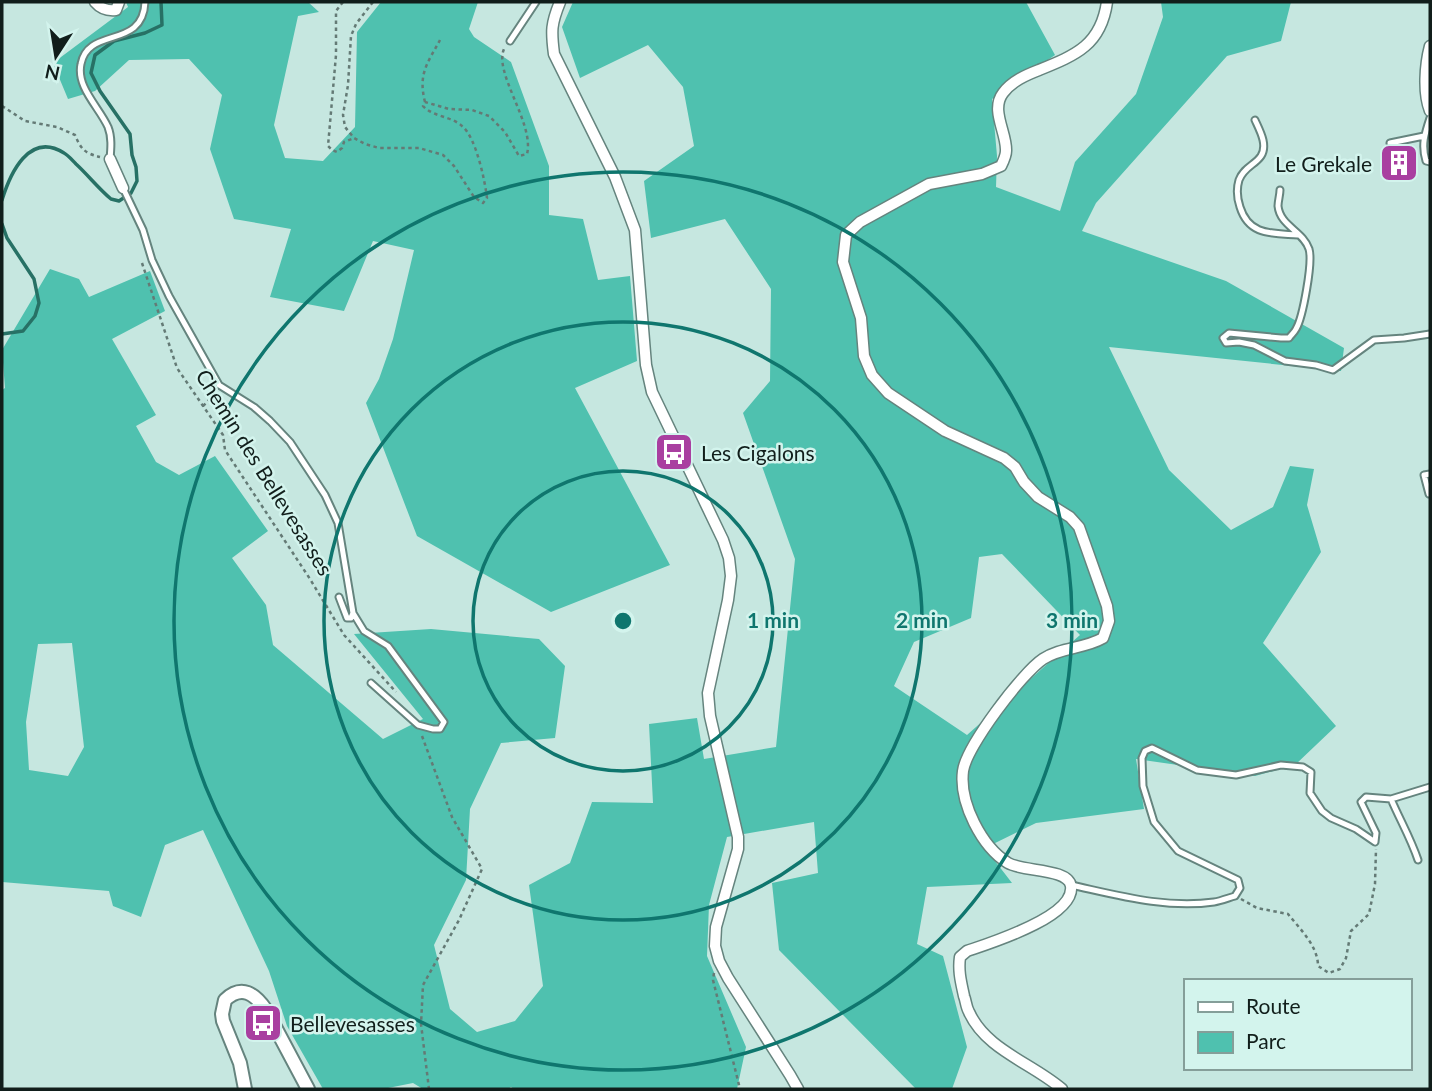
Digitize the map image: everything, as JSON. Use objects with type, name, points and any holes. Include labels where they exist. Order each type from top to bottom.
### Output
[{"type":"street","points":[[95,2],[108,11],[116,10],[119,2]]},
{"type":"street","points":[[560,2],[552,20],[554,54],[615,177],[635,230],[646,365],[652,392],[723,540],[729,558],[731,576],[728,600],[708,692],[710,716],[738,837],[738,849],[716,927],[715,946],[728,978],[798,1089]]},
{"type":"street","points":[[1062,1089],[992,1042],[978,1027],[968,1011],[958,970],[960,957],[967,951],[1035,926],[1066,902],[1071,885],[1057,873],[1022,869],[1009,864],[993,851],[981,838],[969,809],[963,787],[963,769],[971,748],[1008,695],[1042,660],[1061,651],[1091,645],[1103,638],[1109,621],[1107,606],[1079,527],[1070,517],[1038,497],[1015,467],[1004,458],[945,431],[888,393],[872,375],[864,356],[861,318],[843,262],[846,236],[860,222],[929,184],[982,174],[1001,166],[1006,151],[998,112],[1002,94],[1021,77],[1070,57],[1091,43],[1105,17],[1107,2]]},
{"type":"street","points":[[1430,46],[1427,57],[1430,111]]},
{"type":"street","name":"Chemin des Bellevesasses","points":[[110,159],[123,188]]},
{"type":"street","points":[[245,1089],[240,1063],[222,1014],[225,1000],[242,992],[253,995],[260,1001],[308,1089]]},
{"type":"lane","name":"Chemin des Bellevesasses","points":[[110,159],[111,141],[108,128],[82,83],[80,66],[84,54],[97,41],[131,31],[144,16],[145,2]]},
{"type":"lane","points":[[510,41],[536,2]]},
{"type":"lane","points":[[1430,118],[1424,136],[1423,152],[1426,161],[1430,162]]},
{"type":"lane","points":[[1255,120],[1264,142],[1261,156],[1247,167],[1239,180],[1237,196],[1243,216],[1251,227],[1266,233],[1301,235]]},
{"type":"lane","points":[[1390,142],[1424,136]]},
{"type":"lane","name":"Chemin des Bellevesasses","points":[[123,188],[169,296],[222,388],[254,407],[270,421],[290,442],[325,495],[338,523],[353,614]]},
{"type":"lane","points":[[1280,190],[1278,206],[1283,219],[1301,235],[1309,250],[1308,285],[1296,329],[1289,338],[1229,333],[1223,338],[1226,343],[1254,345],[1286,360],[1333,370],[1374,340],[1430,334]]},
{"type":"lane","points":[[1429,494],[1424,475],[1430,474]]},
{"type":"lane","points":[[339,597],[347,618],[351,618],[353,614],[363,631],[388,646],[444,722],[440,729],[418,725],[370,683]]},
{"type":"lane","points":[[1071,885],[1145,901],[1184,903],[1214,902],[1235,896],[1240,888],[1238,880],[1178,851],[1154,822],[1143,786],[1142,758],[1145,751],[1152,748],[1197,770],[1236,775],[1281,765],[1303,767],[1311,772],[1310,793],[1322,811],[1375,842],[1376,832],[1362,802],[1366,797],[1391,799],[1430,787]]},
{"type":"lane","points":[[1391,799],[1409,833],[1418,860]]},
{"type":"path","points":[[344,2],[336,11],[335,67],[328,146],[337,152],[344,142],[354,138]]},
{"type":"path","points":[[373,2],[356,24],[351,36],[343,114],[345,127],[354,138],[365,144],[379,148],[419,148],[443,155],[454,166],[474,197],[483,203],[487,198],[484,177],[472,140],[462,126],[427,111],[423,106],[425,102],[422,77],[440,40]]},
{"type":"path","points":[[425,102],[449,109],[472,110],[489,116],[505,132],[519,156],[527,154],[527,140],[519,107],[502,64],[502,51],[510,41]]},
{"type":"path","points":[[2,106],[25,121],[57,127],[75,135],[80,148],[90,155],[110,159]]},
{"type":"path","name":"Chemin des Bellevesasses","points":[[142,258],[177,368],[223,435],[225,450],[344,635],[401,697]]},
{"type":"path","points":[[203,406],[222,388]]},
{"type":"path","points":[[418,725],[452,817],[482,869],[459,920],[423,985],[421,1024],[429,1089]]},
{"type":"path","points":[[1235,896],[1257,908],[1288,914],[1318,956],[1318,966],[1329,973],[1340,969],[1346,958],[1352,931],[1369,914],[1376,884],[1375,842]]},
{"type":"path","points":[[717,954],[713,979],[740,1089]]},
{"type":"green space","points":[[126,2],[308,2],[319,12],[298,16],[274,125],[285,158],[323,161],[355,127],[357,32],[381,2],[478,2],[469,29],[474,37],[511,62],[549,166],[549,215],[583,219],[598,280],[630,276],[637,361],[575,388],[670,565],[551,612],[417,536],[366,403],[379,379],[393,339],[414,250],[373,241],[344,311],[270,297],[291,229],[234,219],[210,149],[222,95],[189,59],[129,60],[95,91],[68,99],[53,63],[128,7]]},
{"type":"green space","points":[[573,2],[1026,2],[1055,55],[992,99],[997,156],[996,187],[1060,211],[1075,162],[1136,94],[1163,17],[1161,2],[1291,2],[1281,41],[1227,56],[1096,203],[1082,231],[1226,281],[1344,348],[1341,371],[1109,347],[1169,470],[1231,530],[1273,507],[1290,466],[1314,469],[1307,505],[1321,552],[1263,643],[1336,726],[1295,765],[1255,776],[1136,759],[1144,809],[1036,823],[985,848],[1012,883],[927,887],[917,944],[943,956],[967,1047],[952,1089],[916,1089],[779,950],[772,883],[818,873],[814,822],[727,837],[709,905],[707,956],[746,1047],[737,1089],[423,1089],[413,1083],[383,1089],[323,1089],[287,1026],[269,971],[203,830],[165,845],[141,917],[113,906],[109,891],[2,882],[2,390],[5,388],[2,350],[50,269],[79,279],[89,297],[150,271],[165,311],[112,339],[156,415],[136,426],[156,462],[179,475],[215,456],[268,531],[232,558],[266,605],[273,645],[383,739],[423,719],[354,634],[431,629],[539,639],[565,666],[555,738],[501,743],[470,809],[466,880],[434,945],[450,1009],[477,1032],[515,1021],[543,986],[529,885],[570,863],[592,802],[653,803],[649,724],[697,718],[704,759],[776,747],[795,559],[743,413],[770,381],[771,289],[725,219],[651,238],[644,181],[694,146],[683,87],[648,45],[580,78],[562,27]],"holes":[[[1002,554],[1080,635],[967,735],[894,686],[914,642],[971,618],[979,557]],[[72,643],[84,747],[68,776],[29,770],[26,722],[38,644]]]},
{"type":"waterway","points":[[2,200],[10,179],[23,158],[41,147],[66,154],[111,199],[119,201],[131,193],[137,181],[130,134],[100,91],[91,73],[95,55],[114,41],[145,33],[162,25],[161,2]]},
{"type":"waterway","points":[[2,224],[7,238],[34,279],[39,303],[35,316],[23,331],[2,334]]},
{"type":"place","name":"Le Grekale","points":[[1399,163]]},
{"type":"place","name":"Les Cigalons","points":[[674,452]]},
{"type":"place","name":"Bellevesasses","points":[[263,1023]]}]
